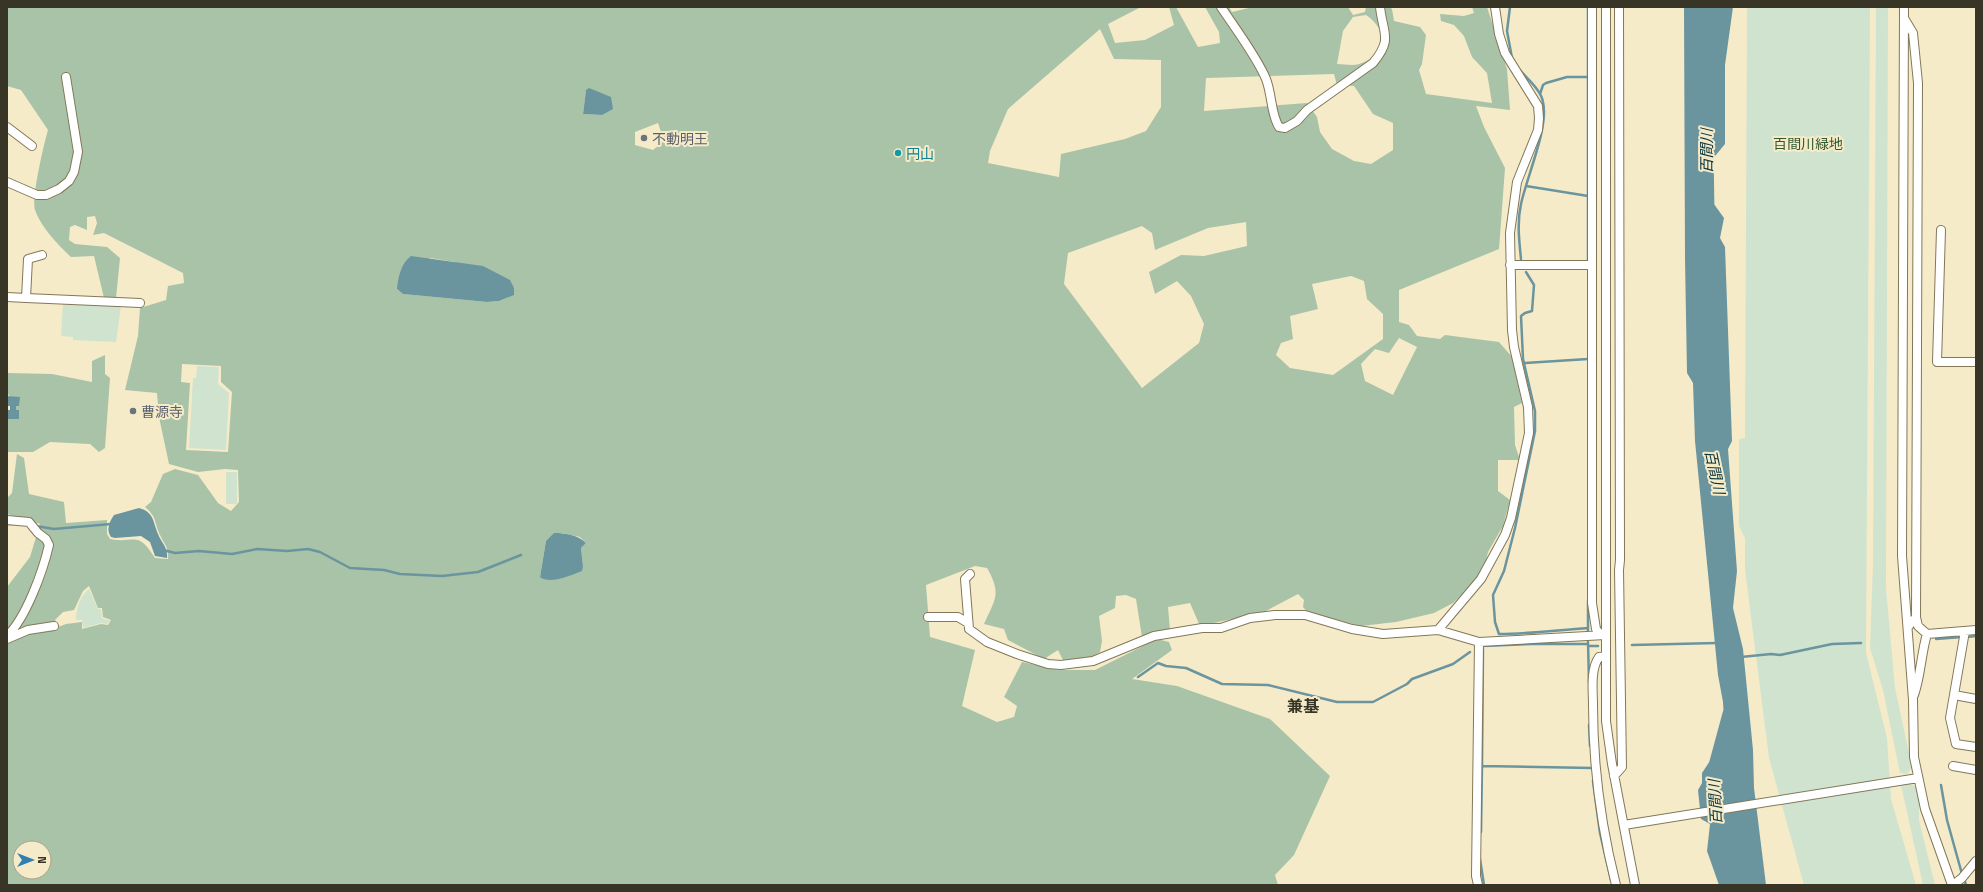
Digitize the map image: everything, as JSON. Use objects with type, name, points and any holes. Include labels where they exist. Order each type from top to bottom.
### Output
[{"type":"street","points":[[1221,7],[1265,76],[1271,91],[1276,121],[1279,127],[1284,128],[1297,121],[1307,110],[1373,63],[1382,52],[1386,44],[1380,7]]},
{"type":"street","points":[[1438,630],[1481,579],[1496,554],[1509,526],[1529,433],[1528,407],[1514,347],[1510,232],[1517,182],[1538,130],[1539,118],[1538,106],[1505,53],[1499,34],[1495,7]]},
{"type":"street","points":[[1592,7],[1589,265],[1592,603],[1596,629],[1603,635]]},
{"type":"street","points":[[1606,7],[1607,523],[1603,635],[1605,656],[1606,721],[1614,776],[1634,885]]},
{"type":"street","points":[[1614,776],[1622,767],[1619,570],[1619,7]]},
{"type":"street","points":[[1904,7],[1902,556],[1913,700],[1914,778],[1953,885],[1963,877],[1976,861]]},
{"type":"street","points":[[1904,18],[1913,33],[1918,83],[1916,617],[1918,626],[1927,634],[1965,635],[1976,630]]},
{"type":"street","points":[[7,182],[37,195],[46,195],[59,189],[72,177],[77,162],[78,152],[66,77]]},
{"type":"street","points":[[7,127],[32,146]]},
{"type":"street","points":[[1941,230],[1937,362],[1976,362]]},
{"type":"street","points":[[26,298],[28,259],[42,255]]},
{"type":"street","points":[[1510,265],[1589,265]]},
{"type":"street","points":[[7,297],[140,303]]},
{"type":"street","points":[[7,520],[29,522],[38,533],[46,539],[49,545],[23,617],[7,636]]},
{"type":"street","points":[[970,574],[965,579],[969,629],[987,642],[1048,664],[1061,665],[1093,661],[1154,636],[1202,628],[1221,628],[1266,616],[1305,615],[1352,629],[1382,634],[1438,630],[1479,642],[1603,635]]},
{"type":"street","points":[[928,617],[958,617],[968,623]]},
{"type":"street","points":[[1908,627],[1916,617]]},
{"type":"street","points":[[7,639],[28,630],[54,626]]},
{"type":"street","points":[[1913,700],[1920,678],[1921,653],[1927,634]]},
{"type":"street","points":[[1965,635],[1950,718],[1956,744],[1976,747]]},
{"type":"street","points":[[1478,885],[1476,876],[1479,642]]},
{"type":"street","points":[[1605,656],[1599,657],[1596,660],[1592,677],[1594,752],[1607,840],[1616,885]]},
{"type":"street","points":[[1954,695],[1976,699]]},
{"type":"street","points":[[1953,766],[1976,770]]},
{"type":"street","points":[[1624,825],[1914,778]]},
{"type":"green space","points":[[7,7],[1141,7],[1108,24],[1115,43],[1145,40],[1174,25],[1169,7],[1176,7],[1198,47],[1220,43],[1219,32],[1205,7],[1229,7],[1232,12],[1253,7],[1348,7],[1353,15],[1365,12],[1366,7],[1389,7],[1392,9],[1394,21],[1420,27],[1426,35],[1422,64],[1419,70],[1426,94],[1492,103],[1487,73],[1472,57],[1464,36],[1454,25],[1441,21],[1440,14],[1464,16],[1474,13],[1472,7],[1487,7],[1507,69],[1510,110],[1476,106],[1484,127],[1505,168],[1499,249],[1399,290],[1399,322],[1409,325],[1417,336],[1440,339],[1445,335],[1499,342],[1512,357],[1522,403],[1514,407],[1515,445],[1520,460],[1498,460],[1498,491],[1510,500],[1503,526],[1488,552],[1485,566],[1472,585],[1453,603],[1434,613],[1396,622],[1361,626],[1308,613],[1303,607],[1304,600],[1298,594],[1264,612],[1200,626],[1190,603],[1168,607],[1170,630],[1142,637],[1136,599],[1126,595],[1116,596],[1115,608],[1099,616],[1102,641],[1100,652],[1091,657],[1063,660],[1058,650],[1044,659],[1008,640],[1004,629],[984,624],[994,602],[996,591],[992,577],[987,568],[975,566],[926,585],[930,637],[975,650],[962,706],[997,722],[1014,717],[1017,706],[1004,697],[1022,662],[1058,670],[1095,670],[1157,639],[1169,642],[1172,650],[1132,679],[1177,686],[1270,719],[1330,776],[1294,855],[1275,875],[1278,885],[7,885],[7,587],[30,557],[40,524],[7,514],[7,498],[12,493],[17,454],[24,458],[29,494],[64,502],[66,523],[107,520],[107,534],[110,539],[139,541],[149,549],[155,558],[168,559],[168,551],[153,517],[145,507],[151,502],[163,474],[175,469],[198,475],[218,503],[231,511],[239,502],[238,470],[225,469],[198,472],[169,464],[159,417],[157,393],[125,390],[138,336],[140,308],[166,300],[168,286],[184,283],[183,273],[104,233],[93,235],[97,223],[95,216],[87,217],[87,230],[75,225],[70,227],[69,240],[75,244],[107,247],[120,258],[116,298],[104,298],[94,256],[71,257],[50,235],[41,223],[35,210],[34,204],[36,184],[48,130],[21,90],[7,86]],"holes":[[[1366,15],[1379,28],[1382,35],[1380,49],[1376,55],[1369,60],[1357,65],[1337,64],[1343,31],[1353,17]],[[1100,29],[1114,59],[1161,60],[1161,107],[1146,131],[1125,139],[1061,154],[1059,177],[988,163],[990,151],[1008,109]],[[1334,74],[1337,85],[1354,86],[1373,114],[1393,123],[1393,150],[1371,164],[1354,161],[1332,149],[1320,132],[1317,117],[1307,103],[1204,111],[1206,78]],[[586,90],[602,115],[583,114]],[[658,123],[664,141],[653,150],[635,145],[635,132]],[[1246,222],[1247,246],[1204,256],[1181,255],[1149,272],[1155,294],[1177,281],[1191,296],[1204,324],[1199,343],[1142,388],[1064,284],[1068,253],[1142,226],[1152,233],[1155,250],[1208,228]],[[430,258],[455,262],[513,295],[499,301],[487,302],[403,294],[397,289]],[[1351,276],[1364,281],[1367,299],[1383,314],[1383,339],[1333,375],[1290,368],[1276,355],[1281,343],[1293,339],[1290,316],[1318,309],[1312,284]],[[1399,338],[1417,347],[1393,395],[1365,381],[1361,364],[1375,349],[1389,353]],[[182,364],[221,366],[221,382],[232,392],[228,452],[186,450],[190,383],[181,382]],[[562,533],[580,537],[586,543],[581,548],[583,566],[540,577],[546,541]],[[89,586],[98,608],[102,608],[103,617],[111,620],[108,625],[101,624],[82,629],[82,622],[66,624],[58,627],[55,620],[63,612],[74,610],[83,591]]]},
{"type":"green space","name":"百間川緑地","points":[[1747,7],[1870,7],[1866,653],[1887,738],[1891,799],[1916,885],[1804,885],[1769,758],[1745,570],[1745,538],[1739,526],[1739,439],[1745,438]]},
{"type":"green space","points":[[1876,7],[1888,7],[1886,588],[1895,688],[1912,767],[1907,774],[1900,773],[1883,690],[1870,648],[1873,563]]},
{"type":"green space","points":[[63,303],[121,306],[116,342],[73,340],[73,337],[61,336]]},
{"type":"green space","points":[[105,355],[105,374],[110,378],[105,448],[99,452],[90,444],[50,442],[33,452],[7,452],[7,421],[10,417],[11,398],[7,393],[7,373],[52,374],[92,382],[92,361]]},
{"type":"green space","points":[[197,366],[219,367],[218,384],[229,393],[226,450],[189,448],[193,378],[196,378]]},
{"type":"green space","points":[[226,472],[237,472],[237,504],[226,504]]},
{"type":"green space","points":[[89,589],[98,609],[101,609],[102,618],[110,621],[107,624],[101,623],[83,628],[82,620],[76,620],[77,612],[81,599]]},
{"type":"green space","points":[[1909,783],[1916,787],[1919,800],[1919,820],[1935,885],[1923,885],[1901,785]]},
{"type":"water","points":[[1684,7],[1733,7],[1725,65],[1725,144],[1701,173],[1701,186],[1724,218],[1720,238],[1725,247],[1732,441],[1728,449],[1737,571],[1733,608],[1743,649],[1753,750],[1754,788],[1766,885],[1719,885],[1707,851],[1710,824],[1701,819],[1698,790],[1702,783],[1702,773],[1725,738],[1723,702],[1718,675],[1695,441],[1693,383],[1687,373]]},
{"type":"water","points":[[589,88],[611,97],[613,109],[602,115],[583,114],[586,90]]},
{"type":"water","points":[[411,256],[483,266],[510,280],[514,288],[514,295],[499,301],[487,302],[403,294],[397,289],[398,280],[402,267]]},
{"type":"water","points":[[7,396],[20,397],[19,406],[16,406],[16,410],[19,410],[19,419],[7,419],[7,410],[10,410],[10,406],[7,406]]},
{"type":"water","points":[[139,508],[148,512],[152,518],[158,534],[166,548],[167,558],[155,556],[150,542],[141,536],[115,538],[111,537],[109,534],[109,526],[114,515]]},
{"type":"water","points":[[554,533],[571,535],[583,540],[586,543],[581,548],[583,566],[582,571],[567,577],[549,580],[540,577],[546,541]]},
{"type":"waterway","points":[[1510,7],[1507,31],[1512,58]]},
{"type":"waterway","points":[[1588,7],[1588,264]]},
{"type":"waterway","points":[[1520,70],[1540,93],[1544,112],[1540,138],[1521,204],[1519,218],[1521,259]]},
{"type":"waterway","points":[[1540,94],[1543,85],[1546,83],[1567,77],[1588,77]]},
{"type":"waterway","name":"百間川","points":[[1706,148],[1707,214]]},
{"type":"waterway","points":[[1526,186],[1588,196]]},
{"type":"waterway","points":[[1526,272],[1534,285],[1532,311],[1521,316],[1523,359],[1535,411],[1535,431],[1515,528],[1504,571],[1493,595],[1495,622],[1499,634],[1532,633],[1588,628]]},
{"type":"waterway","points":[[1525,363],[1588,359]]},
{"type":"waterway","points":[[7,524],[15,524]]},
{"type":"waterway","points":[[36,526],[54,529],[111,524]]},
{"type":"waterway","points":[[163,550],[175,553],[199,551],[232,554],[257,549],[287,551],[308,549],[320,552],[350,568],[384,570],[400,574],[442,576],[478,572],[521,555]]},
{"type":"waterway","points":[[1588,601],[1588,632]]},
{"type":"waterway","points":[[1967,637],[1976,636]]},
{"type":"waterway","points":[[1936,639],[1962,637]]},
{"type":"waterway","points":[[1588,642],[1589,682]]},
{"type":"waterway","points":[[1632,645],[1717,643]]},
{"type":"waterway","points":[[1741,657],[1771,654],[1780,655],[1832,644],[1861,643]]},
{"type":"waterway","points":[[1482,646],[1588,644]]},
{"type":"waterway","points":[[1588,646],[1598,646]]},
{"type":"waterway","points":[[1483,649],[1482,766],[1592,768]]},
{"type":"waterway","points":[[1138,677],[1158,663],[1166,666],[1186,668],[1222,684],[1268,685],[1337,702],[1373,702],[1407,684],[1412,679],[1453,664],[1470,652]]},
{"type":"waterway","name":"百間川","points":[[1717,762],[1730,714]]},
{"type":"waterway","points":[[1589,725],[1590,746]]},
{"type":"waterway","points":[[1481,832],[1482,766]]},
{"type":"waterway","points":[[1593,781],[1600,833],[1611,880]]},
{"type":"waterway","points":[[1941,785],[1947,820],[1962,874]]},
{"type":"waterway","points":[[1480,859],[1484,885]]},
{"type":"waterway","points":[[1964,879],[1966,885]]},
{"type":"place","name":"不動明王","points":[[644,138]]},
{"type":"place","name":"円山","points":[[898,153]]},
{"type":"place","name":"曹源寺","points":[[133,411]]},
{"type":"district","name":"兼基","points":[[1303,706]]}]
